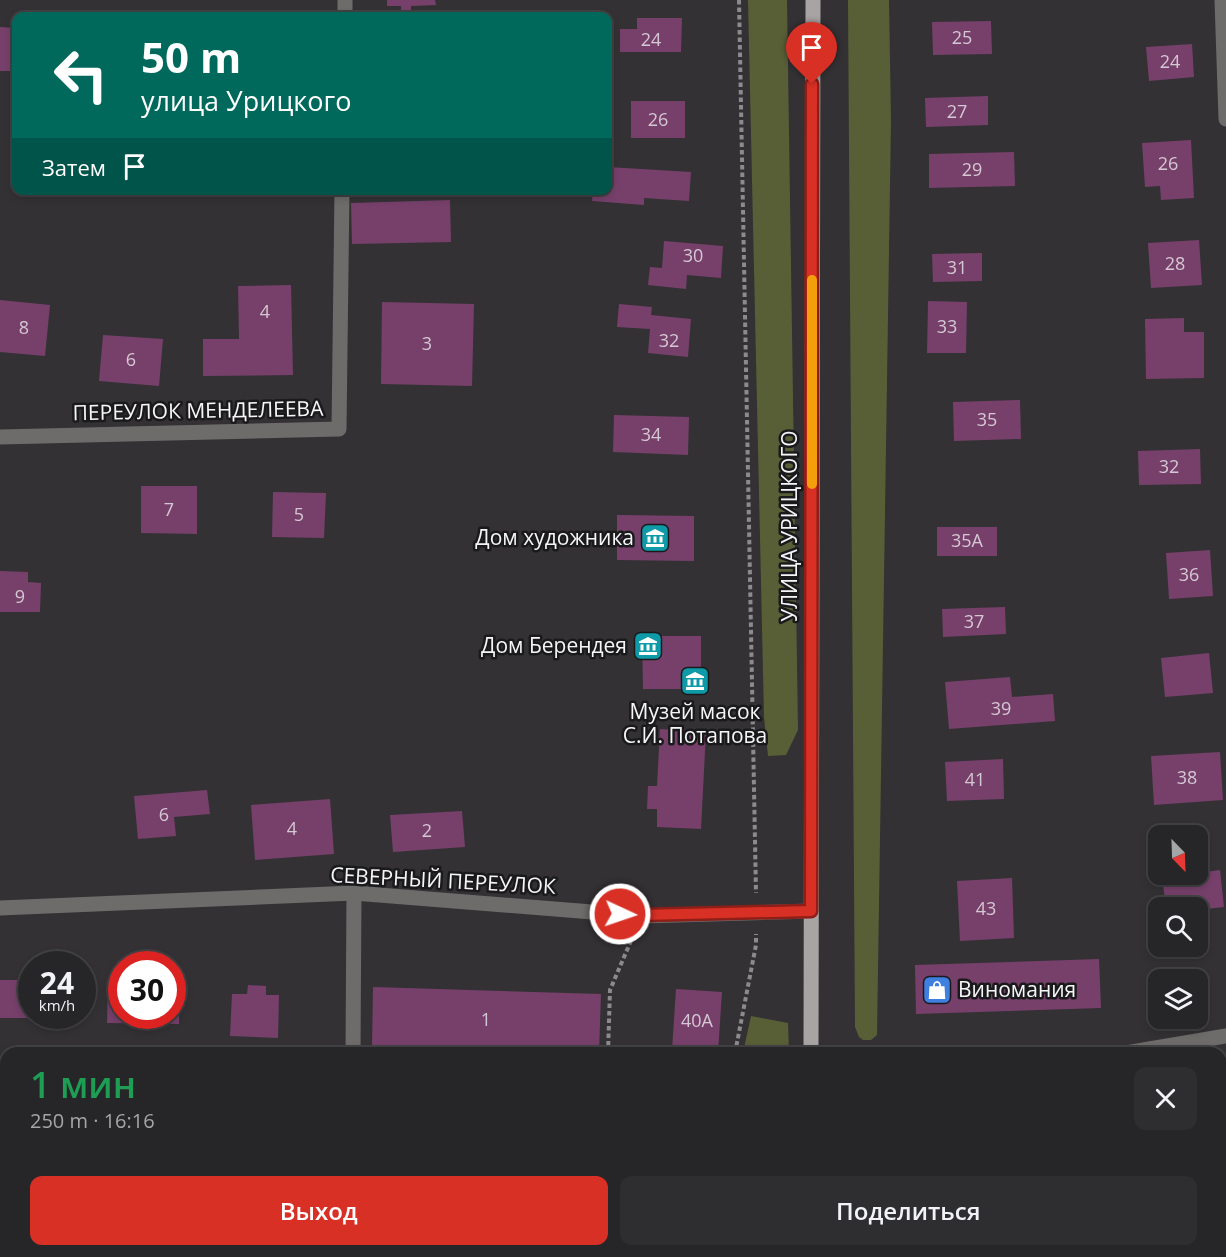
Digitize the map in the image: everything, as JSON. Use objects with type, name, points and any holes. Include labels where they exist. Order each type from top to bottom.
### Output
[{"type":"main road","name":"УЛИЦА УРИЦКОГО","points":[[811,1047],[813,0]]},
{"type":"street","points":[[1222,0],[1226,119]]},
{"type":"street","name":"ПЕРЕУЛОК МЕНДЕЛЕЕВА","points":[[0,437],[339,429],[342,195]]},
{"type":"street","name":"СЕВЕРНЫЙ ПЕРЕУЛОК","points":[[0,908],[354,893],[642,915],[811,911]]},
{"type":"street","points":[[353,1047],[354,893]]},
{"type":"street","points":[[1167,1047],[1226,1035]]},
{"type":"path","points":[[736,1047],[756,945],[739,0]]},
{"type":"path","points":[[609,1047],[610,990],[642,915]]},
{"type":"green space","points":[[748,0],[787,0],[798,730],[786,755],[768,756],[764,717]]},
{"type":"green space","points":[[848,0],[889,0],[891,120],[877,1035],[871,1040],[863,1040],[859,1037],[855,1027]]},
{"type":"green space","points":[[751,1016],[788,1023],[789,1047],[744,1047]]},
{"type":"building","points":[[387,0],[435,0],[436,5],[411,6],[411,12],[401,12],[401,6],[387,6]]},
{"type":"building","points":[[637,18],[682,18],[681,52],[620,52],[620,29],[637,29]]},
{"type":"building","points":[[991,21],[992,54],[933,55],[932,22]]},
{"type":"building","points":[[0,27],[12,28],[12,71],[0,71]]},
{"type":"building","points":[[1192,44],[1194,77],[1149,81],[1146,47]]},
{"type":"building","points":[[988,96],[988,125],[926,127],[925,98]]},
{"type":"building","points":[[631,101],[685,101],[685,138],[631,138]]},
{"type":"building","points":[[1191,140],[1194,198],[1161,200],[1160,186],[1145,187],[1142,143]]},
{"type":"building","points":[[1014,152],[1015,186],[929,188],[929,154]]},
{"type":"building","points":[[612,167],[691,172],[689,201],[644,198],[644,205],[592,201],[593,195],[612,195]]},
{"type":"building","points":[[450,200],[451,242],[352,244],[351,203]]},
{"type":"building","points":[[1199,240],[1202,285],[1151,288],[1148,243]]},
{"type":"building","points":[[664,241],[723,246],[721,278],[687,275],[686,289],[648,285],[650,267],[662,268]]},
{"type":"building","points":[[982,253],[982,281],[933,282],[932,254]]},
{"type":"building","points":[[291,285],[293,375],[203,376],[203,339],[239,339],[238,286]]},
{"type":"building","points":[[0,300],[50,305],[45,356],[0,352]]},
{"type":"building","points":[[928,301],[967,302],[966,353],[927,353]]},
{"type":"building","points":[[382,302],[474,304],[472,386],[381,384]]},
{"type":"building","points":[[619,304],[652,307],[651,315],[691,319],[688,357],[648,353],[650,329],[617,327]]},
{"type":"building","points":[[1184,318],[1184,332],[1204,332],[1204,378],[1146,379],[1145,319]]},
{"type":"building","points":[[103,335],[163,339],[159,386],[99,381]]},
{"type":"building","points":[[1020,400],[1021,439],[954,441],[953,402]]},
{"type":"building","points":[[614,415],[689,417],[688,455],[613,452]]},
{"type":"building","points":[[1200,449],[1201,484],[1139,485],[1138,451]]},
{"type":"building","points":[[141,486],[197,486],[197,534],[141,533]]},
{"type":"building","points":[[273,492],[326,493],[324,538],[272,537]]},
{"type":"building","name":"Дом художника","points":[[617,515],[694,516],[694,561],[617,560]]},
{"type":"building","points":[[937,527],[997,527],[997,556],[937,556]]},
{"type":"building","points":[[1210,550],[1213,596],[1169,599],[1166,553]]},
{"type":"building","points":[[0,571],[28,572],[28,582],[41,583],[40,612],[0,612]]},
{"type":"building","points":[[1005,607],[1006,634],[943,637],[942,609]]},
{"type":"building","points":[[642,636],[701,636],[701,689],[643,689]]},
{"type":"building","points":[[1209,653],[1213,693],[1165,697],[1161,658]]},
{"type":"building","points":[[1010,677],[1012,697],[1053,694],[1055,721],[949,729],[945,682]]},
{"type":"building","points":[[660,729],[706,732],[701,829],[657,827],[657,809],[647,809],[648,786],[657,786]]},
{"type":"building","points":[[1220,752],[1223,800],[1154,805],[1151,756]]},
{"type":"building","points":[[1003,759],[1004,799],[947,801],[945,762]]},
{"type":"building","points":[[207,790],[210,814],[174,817],[176,836],[138,839],[134,796]]},
{"type":"building","points":[[330,799],[334,854],[255,860],[251,805]]},
{"type":"building","points":[[462,811],[465,847],[393,852],[390,815]]},
{"type":"building","points":[[1220,870],[1224,907],[1208,909],[1208,897],[1165,897],[1163,885],[1208,885],[1208,872]]},
{"type":"building","points":[[1012,878],[1014,938],[960,941],[957,881]]},
{"type":"building","points":[[1099,959],[1101,1008],[916,1014],[915,965]]},
{"type":"building","points":[[0,980],[18,980],[18,1018],[0,1018]]},
{"type":"building","points":[[248,985],[266,986],[266,995],[279,995],[278,1038],[230,1036],[232,994],[247,994]]},
{"type":"building","points":[[373,987],[601,994],[599,1047],[372,1046]]},
{"type":"building","points":[[676,989],[722,992],[718,1047],[672,1047]]},
{"type":"slow traffic","points":[[812,280],[812,484]]},
{"type":"place","name":"Дом художника","points":[[655,538]]},
{"type":"place","name":"Дом Берендея","points":[[648,646]]},
{"type":"place","name":"Музей масок С.И. Потапова","points":[[695,681]]},
{"type":"place","name":"Виномания","points":[[937,990]]},
{"type":"route","points":[[620,914],[811,911],[812,84]]}]
